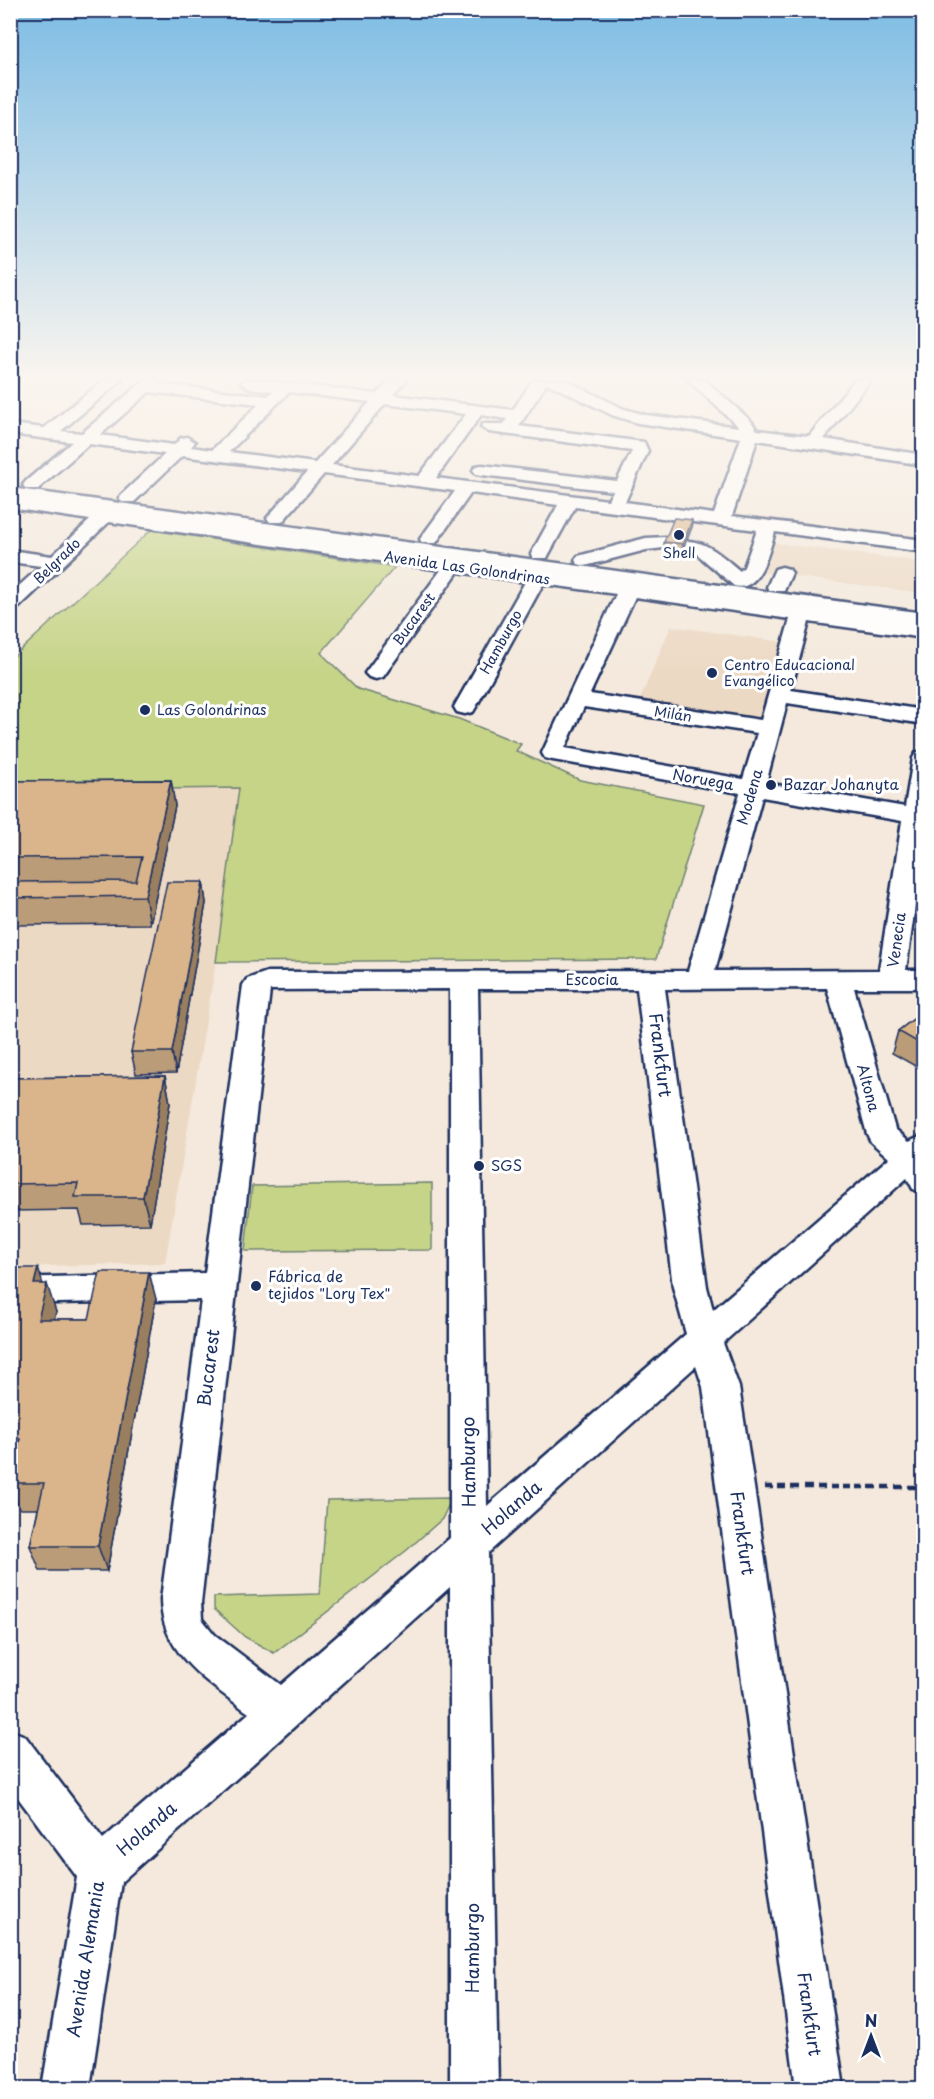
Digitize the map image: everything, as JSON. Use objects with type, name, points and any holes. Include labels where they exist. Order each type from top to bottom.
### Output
[{"type":"main road","name":"Avenida Las Golondrinas","points":[[10,482],[741,582],[779,580],[924,606]]},
{"type":"main road","name":"Avenida Las Golondrinas","points":[[10,494],[924,620]]},
{"type":"street","points":[[32,485],[40,478]]},
{"type":"street","points":[[128,498],[149,478]]},
{"type":"street","points":[[276,518],[312,478]]},
{"type":"street","points":[[392,478],[924,546]]},
{"type":"street","points":[[424,482],[427,478]]},
{"type":"street","points":[[550,478],[623,487]]},
{"type":"street","points":[[614,507],[627,478]]},
{"type":"street","points":[[721,520],[736,478]]},
{"type":"street","points":[[429,539],[466,488]]},
{"type":"street","points":[[540,554],[569,501]]},
{"type":"street","name":"Avenida Las Golondrinas","points":[[10,503],[924,632]]},
{"type":"street","name":"Belgrado","points":[[10,605],[104,517]]},
{"type":"street","points":[[585,560],[646,544],[675,545],[703,550],[741,582],[753,568],[768,526]]},
{"type":"street","points":[[10,556],[56,562]]},
{"type":"street","name":"Bucarest","points":[[376,673],[453,566]]},
{"type":"street","name":"Hamburgo","points":[[465,707],[537,578]]},
{"type":"street","points":[[577,699],[628,590]]},
{"type":"street","name":"Modena","points":[[699,980],[801,615]]},
{"type":"street","points":[[779,695],[924,717]]},
{"type":"street","name":"Milán","points":[[577,699],[769,728]]},
{"type":"street","name":"Noruega","points":[[577,699],[553,753],[919,818]]},
{"type":"street","name":"Venecia","points":[[891,979],[919,818],[924,758]]},
{"type":"street","name":"Escocia","points":[[260,982],[924,979]]},
{"type":"street","name":"Frankfurt","points":[[650,980],[690,1287],[704,1339],[721,1387],[820,2088]]},
{"type":"street","name":"Altona","points":[[838,980],[882,1134],[885,1139],[919,1161]]},
{"type":"street","name":"Hamburgo","points":[[464,981],[474,2088]]},
{"type":"street","name":"Bucarest","points":[[260,982],[256,987],[182,1588],[181,1613],[184,1627],[200,1648],[281,1711]]},
{"type":"street","name":"Holanda","points":[[100,1871],[704,1339],[919,1161]]},
{"type":"street","points":[[10,1291],[219,1286]]},
{"type":"street","name":"Avenida Alemania","points":[[10,1751],[100,1871],[66,2088]]},
{"type":"path","points":[[735,1488],[924,1487]]},
{"type":"shaded area","points":[[768,542],[923,562],[923,593],[758,572]]},
{"type":"shaded area","name":"Centro Educacional Evangélico","points":[[671,626],[783,642],[758,723],[638,704]]},
{"type":"shaded area","points":[[239,788],[216,962],[165,1263],[11,1267],[10,791]]},
{"type":"green space","points":[[151,530],[395,567],[321,653],[358,689],[459,719],[521,744],[516,751],[580,780],[704,804],[656,959],[216,962],[239,788],[11,791],[11,659]]},
{"type":"green space","points":[[432,1183],[432,1250],[245,1251],[252,1186]]},
{"type":"green space","points":[[452,1498],[442,1519],[407,1550],[274,1653],[245,1637],[214,1609],[214,1597],[320,1594],[327,1500]]},
{"type":"building","name":"Shell","points":[[674,518],[692,520],[683,544],[664,542]]},
{"type":"building","points":[[171,780],[145,896],[10,898],[10,882],[136,881],[142,857],[10,858],[10,781]]},
{"type":"building","points":[[167,882],[203,882],[172,1052],[131,1052]]},
{"type":"building","points":[[924,1011],[924,1046],[898,1031]]},
{"type":"building","points":[[165,1076],[143,1197],[75,1197],[78,1183],[10,1184],[10,1078]]},
{"type":"building","points":[[10,1268],[38,1268],[34,1284],[47,1284],[38,1319],[89,1319],[100,1272],[149,1272],[98,1546],[30,1546],[44,1483],[10,1483],[20,1439],[10,1439]]},
{"type":"place","name":"Shell","points":[[679,535]]},
{"type":"place","name":"Centro Educacional Evangélico","points":[[712,673]]},
{"type":"place","name":"Las Golondrinas","points":[[145,710]]},
{"type":"place","name":"Bazar Johanyta","points":[[771,785]]},
{"type":"place","name":"SGS","points":[[479,1166]]},
{"type":"place","name":"Fábrica de tejidos \"Lory Tex\"","points":[[256,1286]]}]
